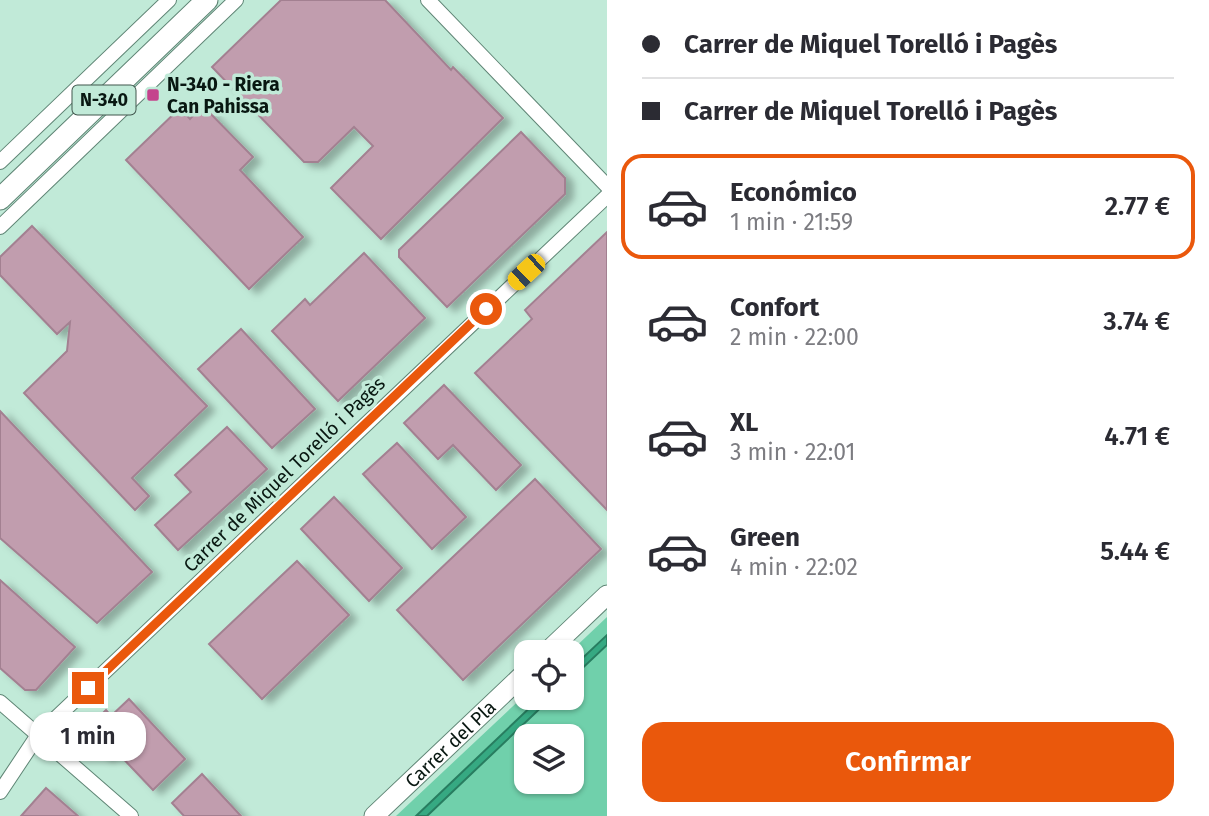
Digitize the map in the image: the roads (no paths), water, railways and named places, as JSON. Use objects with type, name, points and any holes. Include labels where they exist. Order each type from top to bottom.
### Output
[{"type":"main road","name":"N-340","points":[[0,200],[207,0]]},
{"type":"main road","points":[[560,640],[607,595]]},
{"type":"main road","name":"Carrer del Pla","points":[[374,816],[514,683]]},
{"type":"street","points":[[0,162],[169,0]]},
{"type":"street","points":[[0,227],[236,0]]},
{"type":"street","points":[[428,0],[607,186]]},
{"type":"street","name":"Carrer de Miquel Torelló i Pagès","points":[[0,792],[38,735],[607,196]]},
{"type":"street","points":[[0,702],[131,816]]},
{"type":"place","name":"N-340 - Riera Can Pahissa","points":[[153,95]]}]
